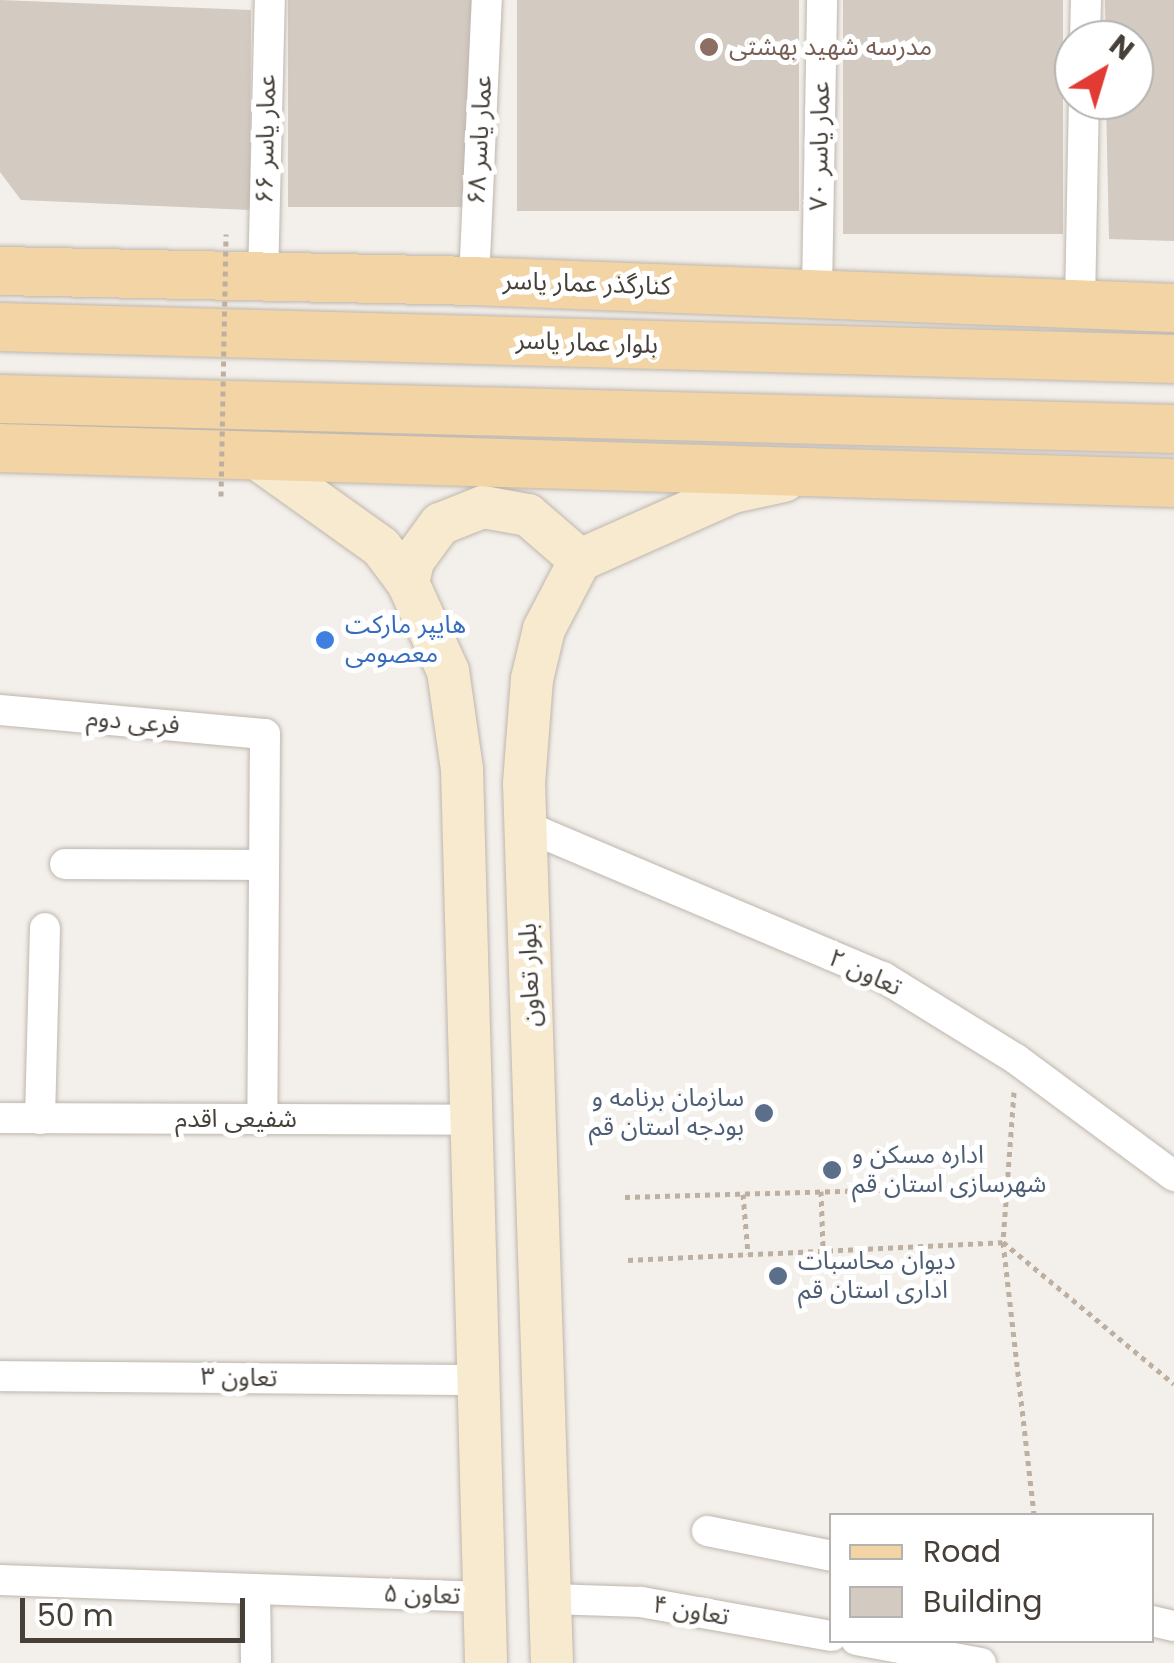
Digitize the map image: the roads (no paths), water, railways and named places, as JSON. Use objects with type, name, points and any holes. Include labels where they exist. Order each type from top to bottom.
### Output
[{"type":"main road","name":"کنارگذر عمار یاسر","points":[[7,262],[264,278],[474,280],[1174,308]]},
{"type":"main road","name":"بلوار عمار یاسر","points":[[0,327],[1174,358]]},
{"type":"main road","points":[[0,399],[1174,429]]},
{"type":"main road","points":[[0,448],[1174,483]]},
{"type":"main road","points":[[252,455],[381,546],[408,584],[448,671],[462,769],[486,1663]]},
{"type":"main road","points":[[408,584],[413,561],[440,524],[483,507],[528,515],[580,560],[733,492],[826,472]]},
{"type":"main road","name":"بلوار تعاون","points":[[552,1663],[525,826],[532,680],[544,629],[580,560]]},
{"type":"main road","points":[[484,1597],[550,1599]]},
{"type":"street","name":"عمار یاسر ۶۶","points":[[264,278],[270,0]]},
{"type":"street","name":"عمار یاسر ۶۸","points":[[474,280],[487,0]]},
{"type":"street","name":"عمار یاسر ۷۰","points":[[817,292],[822,0]]},
{"type":"street","points":[[1080,304],[1084,120]]},
{"type":"street","name":"فرعی دوم","points":[[0,710],[265,734],[264,865]]},
{"type":"street","name":"تعاون ۲","points":[[525,826],[882,977],[1016,1059],[1174,1176]]},
{"type":"street","points":[[65,864],[264,865],[262,1119]]},
{"type":"street","points":[[40,1118],[45,928]]},
{"type":"street","name":"شفیعی اقدم","points":[[0,1118],[472,1120]]},
{"type":"street","name":"تعاون ۳","points":[[0,1376],[478,1380]]},
{"type":"street","points":[[707,1530],[829,1555]]},
{"type":"street","name":"تعاون ۵","points":[[0,1580],[484,1597]]},
{"type":"street","points":[[255,1590],[256,1663]]},
{"type":"street","name":"تعاون ۴","points":[[550,1599],[640,1602],[829,1635]]},
{"type":"street","points":[[866,1649],[981,1663]]},
{"type":"place","name":"مدرسه شهید بهشتی","points":[[709,47]]},
{"type":"place","name":"هایپر مارکت معصومی","points":[[325,640]]},
{"type":"place","name":"سازمان برنامه و بودجه استان قم","points":[[764,1113]]},
{"type":"place","name":"اداره مسکن و شهرسازی استان قم","points":[[832,1170]]},
{"type":"place","name":"دیوان محاسبات اداری استان قم","points":[[778,1276]]}]
